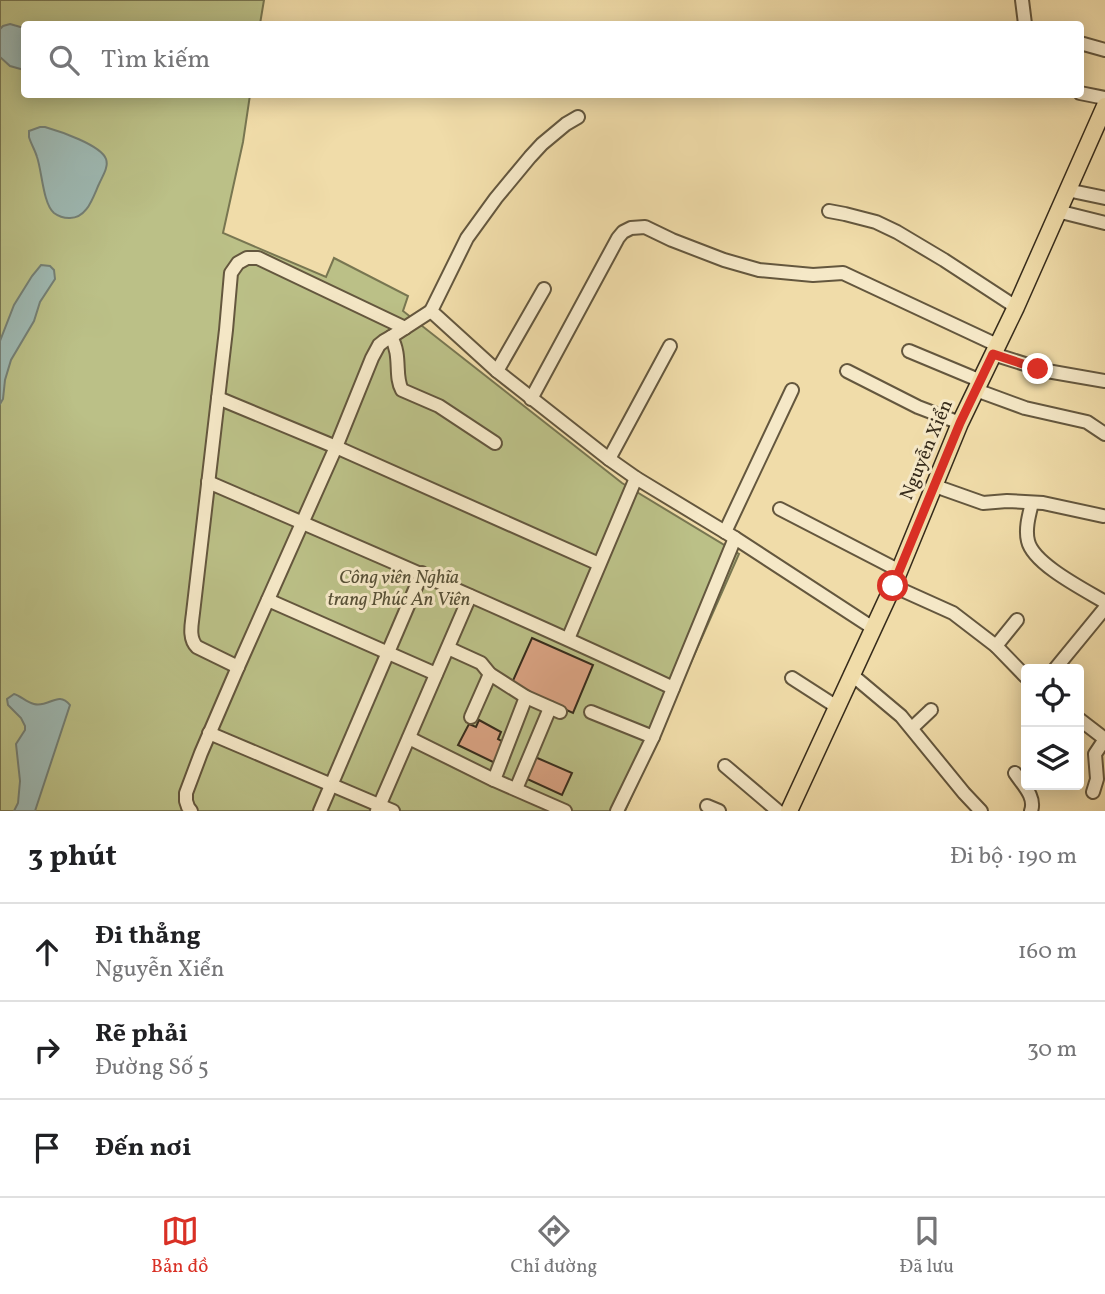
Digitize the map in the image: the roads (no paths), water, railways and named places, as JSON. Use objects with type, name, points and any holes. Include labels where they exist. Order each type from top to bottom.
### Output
[{"type":"main road","name":"Nguyễn Xiển","points":[[790,809],[897,578],[960,423],[1016,307],[1105,106]]},
{"type":"street","points":[[1022,0],[1025,21]]},
{"type":"street","points":[[1084,44],[1105,50]]},
{"type":"street","points":[[1084,94],[1105,98]]},
{"type":"street","points":[[191,811],[186,801],[186,793],[209,733],[379,345],[431,311],[460,249],[496,198],[542,144],[578,117]]},
{"type":"street","points":[[1067,190],[1105,198]]},
{"type":"street","points":[[829,211],[876,222],[897,232],[1016,307]]},
{"type":"street","points":[[1057,211],[1105,223]]},
{"type":"street","points":[[531,399],[618,237],[623,232],[638,227],[645,227],[724,260],[759,270],[813,275],[843,273],[995,350],[1047,371],[1105,381]]},
{"type":"street","points":[[238,667],[192,643],[193,612],[226,331],[230,273],[238,263],[247,258],[258,258],[405,328]]},
{"type":"street","points":[[497,371],[544,289]]},
{"type":"street","points":[[431,311],[497,371],[609,459],[873,628]]},
{"type":"street","points":[[391,337],[397,353],[398,383],[402,390],[439,406],[495,443]]},
{"type":"street","points":[[609,459],[670,346]]},
{"type":"street","points":[[909,351],[1025,408],[1087,422],[1105,434]]},
{"type":"street","points":[[847,371],[918,407],[960,423]]},
{"type":"street","points":[[617,811],[653,737],[730,535],[792,390]]},
{"type":"street","points":[[218,398],[336,447],[599,564]]},
{"type":"street","points":[[568,639],[636,478]]},
{"type":"street","points":[[208,482],[422,573],[673,688]]},
{"type":"street","points":[[934,486],[983,503],[1007,500],[1051,504],[1103,516]]},
{"type":"street","points":[[1032,503],[1027,536],[1031,550],[1046,565],[1105,602]]},
{"type":"street","points":[[780,509],[953,613],[996,646],[1021,672]]},
{"type":"street","points":[[320,811],[422,573]]},
{"type":"street","points":[[378,808],[470,596]]},
{"type":"street","points":[[268,600],[436,674]]},
{"type":"street","points":[[1059,664],[1105,608]]},
{"type":"street","points":[[996,646],[1017,620]]},
{"type":"street","points":[[448,648],[481,663],[490,674],[526,697],[555,710],[516,789]]},
{"type":"street","points":[[471,717],[490,674]]},
{"type":"street","points":[[851,674],[912,728],[981,811]]},
{"type":"street","points":[[792,678],[838,707]]},
{"type":"street","points":[[494,780],[526,697]]},
{"type":"street","points":[[912,728],[931,710]]},
{"type":"street","points":[[592,712],[653,737]]},
{"type":"street","points":[[1084,723],[1105,739],[1096,754],[1097,779],[1093,792]]},
{"type":"street","points":[[209,733],[331,784],[378,808],[393,811]]},
{"type":"street","points":[[409,738],[565,811]]},
{"type":"street","points":[[725,766],[790,809]]},
{"type":"street","points":[[1015,773],[1032,798],[1034,803],[1031,811]]},
{"type":"water","points":[[10,24],[21,27],[21,69],[10,66],[0,57],[0,29]]},
{"type":"water","points":[[40,127],[79,139],[103,154],[106,159],[106,169],[92,201],[80,215],[67,218],[50,209],[39,163],[29,137],[29,131]]},
{"type":"water","points":[[41,265],[50,266],[54,270],[55,279],[40,302],[34,321],[11,360],[0,404],[0,341],[14,305]]},
{"type":"water","points":[[14,694],[39,705],[61,699],[70,705],[35,811],[14,811],[18,803],[20,781],[16,744],[25,726],[8,705],[7,699]]},
{"type":"park label","name":"Công viên Nghĩa trang Phúc An Viên","points":[[399,589]]}]
